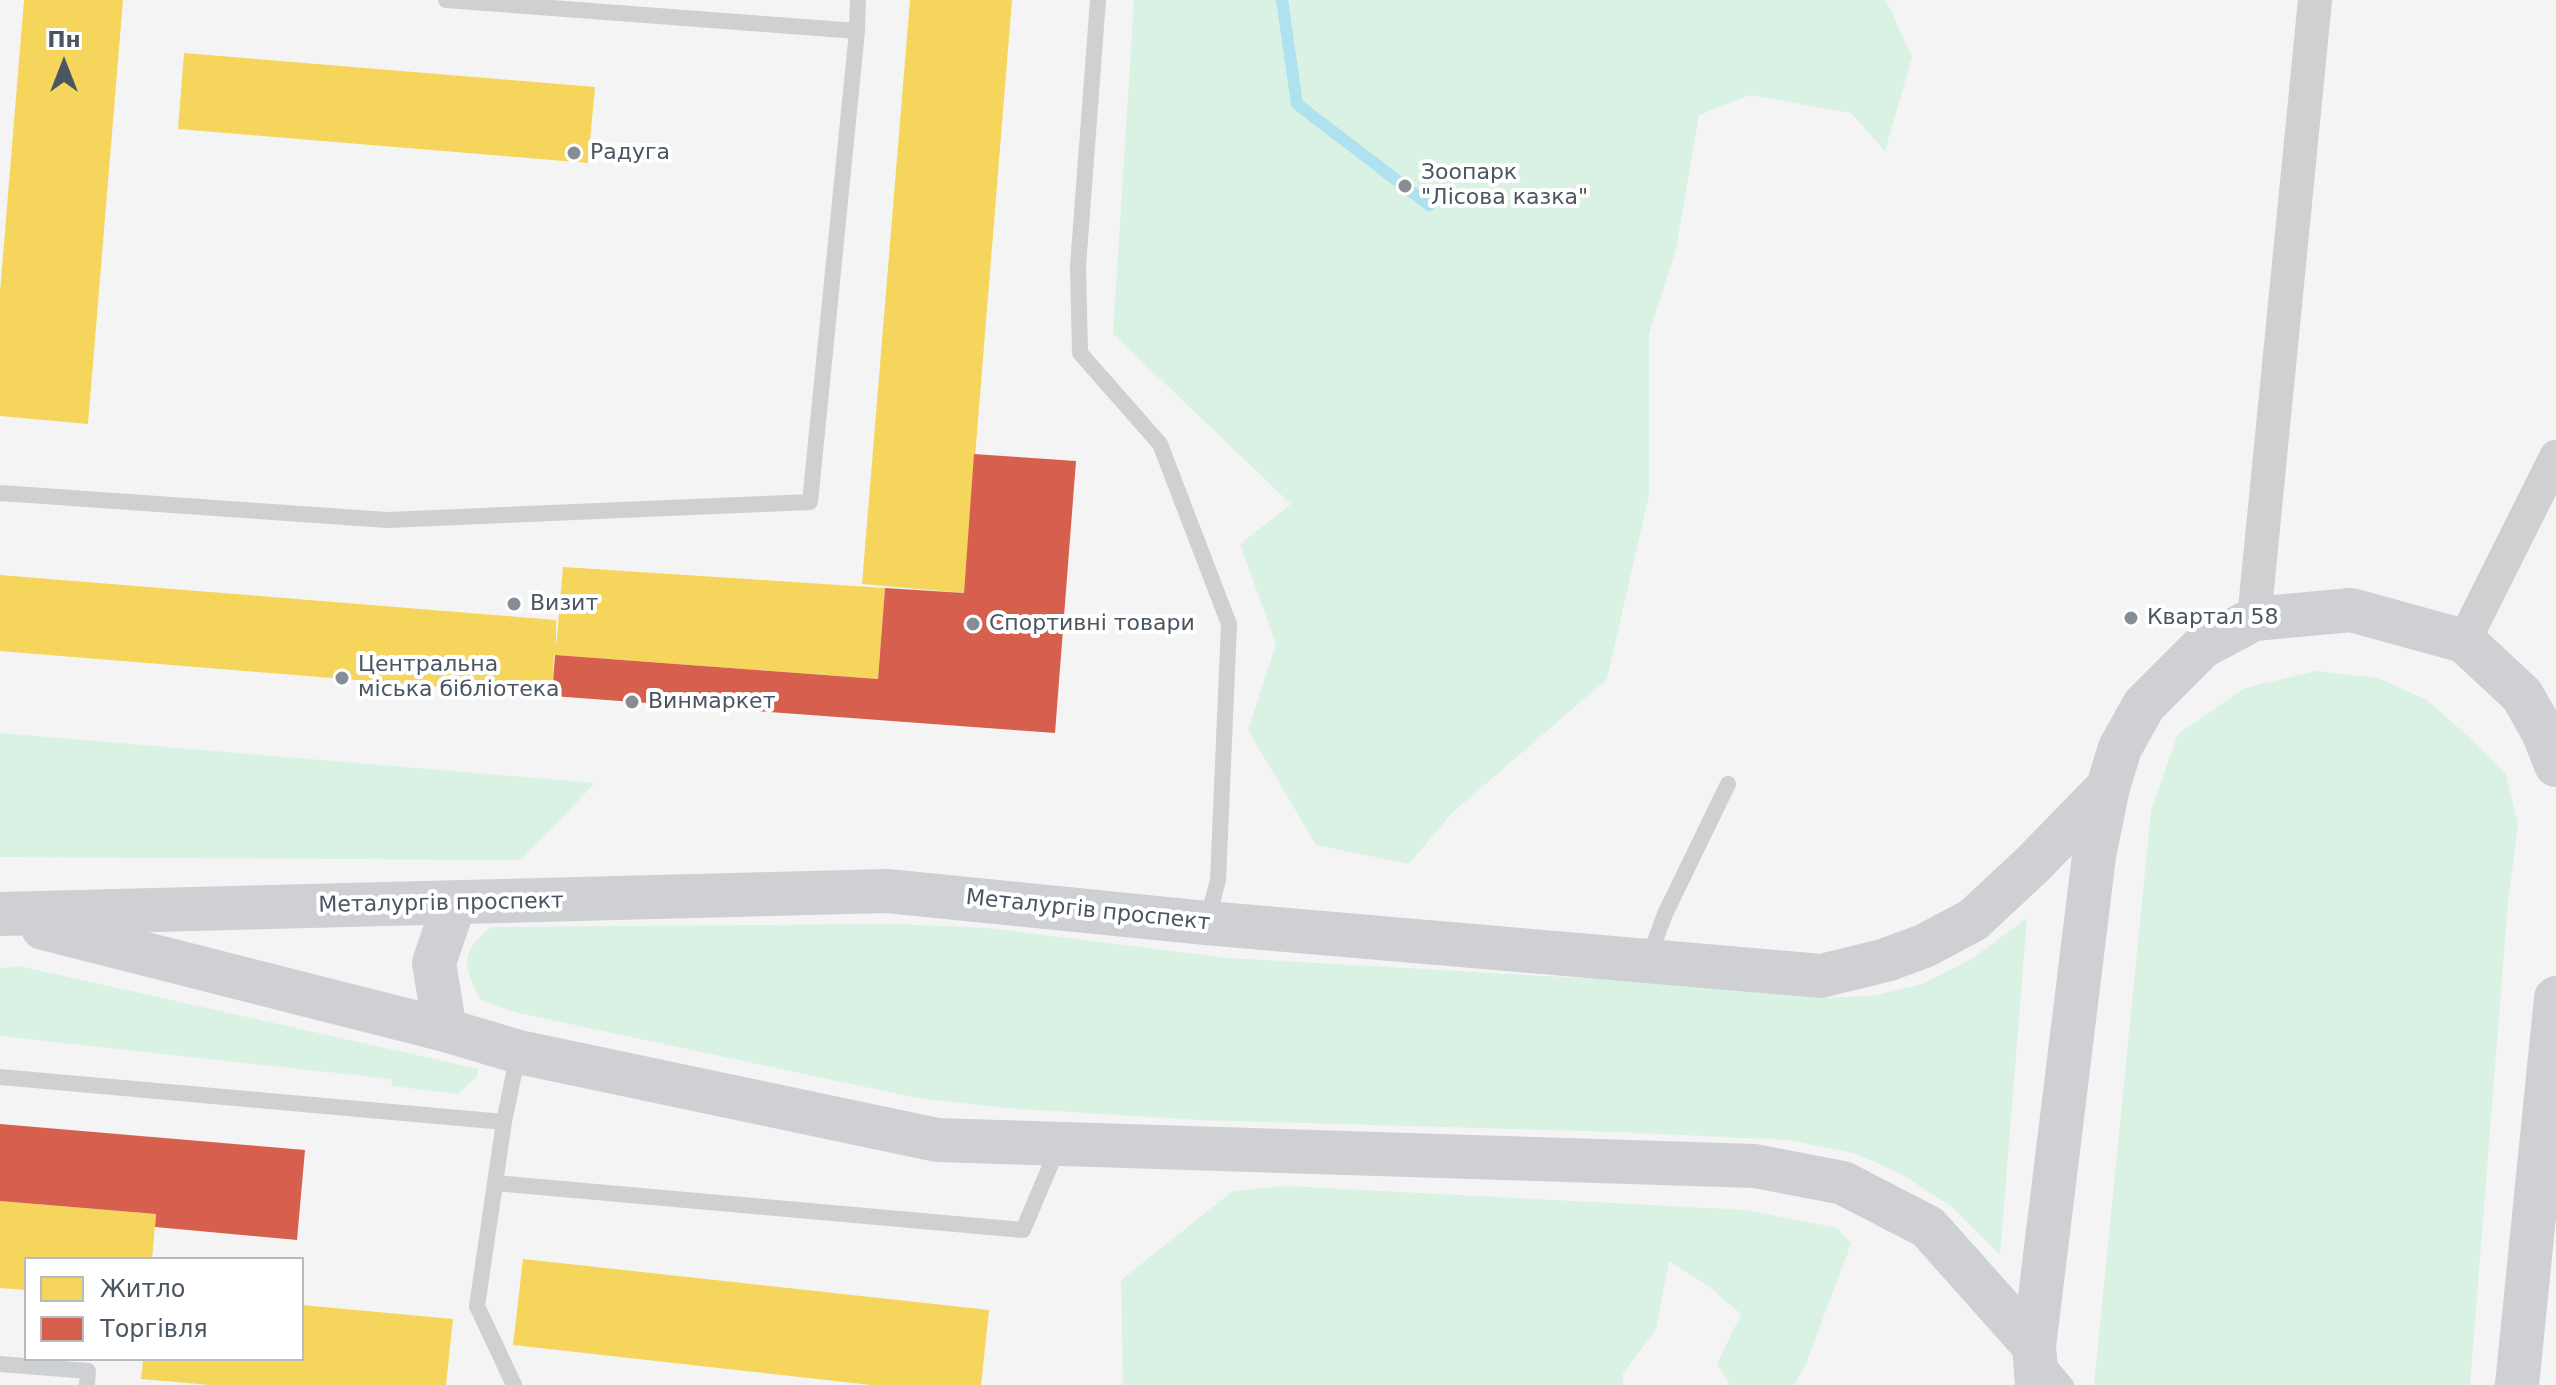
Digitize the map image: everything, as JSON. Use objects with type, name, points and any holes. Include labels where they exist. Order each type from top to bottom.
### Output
[{"type":"street","points":[[2254,619],[2315,0]]},
{"type":"street","points":[[2464,641],[2556,457]]},
{"type":"street","points":[[2036,1366],[2094,856],[2108,787],[2120,748],[2144,705],[2202,647],[2254,619],[2351,610],[2464,641],[2522,695],[2543,732],[2556,765]]},
{"type":"street","name":"Металургів проспект","points":[[0,916],[887,891],[1206,923],[1821,976],[1886,960],[1924,946],[1973,920],[2108,787]]},
{"type":"street","points":[[445,1030],[434,963],[454,904]]},
{"type":"street","name":"Металургів проспект","points":[[0,916],[445,1030],[519,1052],[937,1140],[1755,1166],[1843,1183],[1928,1227],[2036,1366]]},
{"type":"street","points":[[2517,1385],[2556,998]]},
{"type":"lane","points":[[446,0],[857,31]]},
{"type":"lane","points":[[0,493],[387,520],[810,502],[858,0]]},
{"type":"lane","points":[[1098,0],[1078,266],[1080,353],[1160,444],[1229,624],[1218,880],[1206,923]]},
{"type":"lane","points":[[1648,961],[1665,914],[1728,784]]},
{"type":"lane","points":[[514,1385],[477,1306],[504,1122],[519,1052]]},
{"type":"lane","points":[[0,1077],[504,1122]]},
{"type":"lane","points":[[495,1183],[1023,1230],[1060,1144]]},
{"type":"lane","points":[[0,1364],[88,1371],[87,1385]]},
{"type":"lane","points":[[2036,1366],[2066,1385]]},
{"type":"green space","points":[[1134,0],[1886,0],[1912,57],[1885,151],[1851,113],[1750,95],[1699,115],[1676,249],[1649,334],[1649,495],[1607,679],[1452,813],[1409,864],[1316,845],[1248,730],[1276,644],[1240,544],[1291,504],[1113,334]]},
{"type":"green space","points":[[2316,671],[2378,678],[2427,700],[2506,774],[2518,825],[2508,902],[2470,1385],[2094,1385],[2151,811],[2178,734],[2245,688]]},
{"type":"green space","points":[[0,733],[595,783],[521,860],[0,857]]},
{"type":"green space","points":[[2027,918],[2000,1255],[1953,1208],[1903,1175],[1857,1154],[1789,1140],[1200,1120],[1006,1108],[917,1098],[514,1012],[481,1000],[470,978],[467,960],[473,944],[491,927],[896,924],[987,928],[1228,958],[1635,981],[1818,998],[1873,996],[1922,984],[1970,960]]},
{"type":"green space","points":[[19,966],[479,1069],[476,1078],[457,1094],[392,1086],[391,1079],[0,1036],[0,968]]},
{"type":"green space","points":[[1286,1186],[1746,1210],[1838,1228],[1851,1244],[1805,1366],[1794,1385],[1730,1385],[1717,1364],[1741,1314],[1708,1286],[1669,1261],[1656,1330],[1623,1373],[1623,1385],[1123,1385],[1121,1280],[1233,1191]]},
{"type":"building: Житло","points":[[24,0],[123,0],[88,424],[0,416],[0,292]]},
{"type":"building: Житло","points":[[910,0],[1012,0],[964,593],[862,584]]},
{"type":"building: Житло","points":[[184,53],[595,87],[588,163],[178,129]]},
{"type":"building: Житло","points":[[563,567],[885,588],[878,679],[554,655],[552,696],[0,651],[0,575],[556,620],[556,647]]},
{"type":"building: Житло","points":[[0,1201],[156,1214],[152,1257],[24,1257],[24,1290],[0,1288]]},
{"type":"building: Житло","points":[[523,1259],[989,1310],[981,1385],[871,1385],[513,1345]]},
{"type":"building: Житло","points":[[304,1305],[453,1319],[446,1385],[210,1385],[141,1379],[143,1361],[304,1361]]},
{"type":"building: Торгівля","name":"Спортивні товари","points":[[974,454],[1076,461],[1055,733],[552,696],[555,655],[878,679],[885,588],[964,593]]},
{"type":"building: Торгівля","points":[[0,1124],[305,1150],[297,1240],[155,1227],[156,1214],[0,1201]]},
{"type":"waterway","points":[[1282,0],[1297,104],[1429,205]]},
{"type":"place","name":"Радуга","points":[[574,153]]},
{"type":"place","name":"Зоопарк \"Лісова казка\"","points":[[1405,186]]},
{"type":"place","name":"Визит","points":[[514,604]]},
{"type":"place","name":"Квартал 58","points":[[2131,618]]},
{"type":"place","name":"Спортивні товари","points":[[973,624]]},
{"type":"place","name":"Центральна міська бібліотека","points":[[342,678]]},
{"type":"place","name":"Винмаркет","points":[[632,702]]}]
